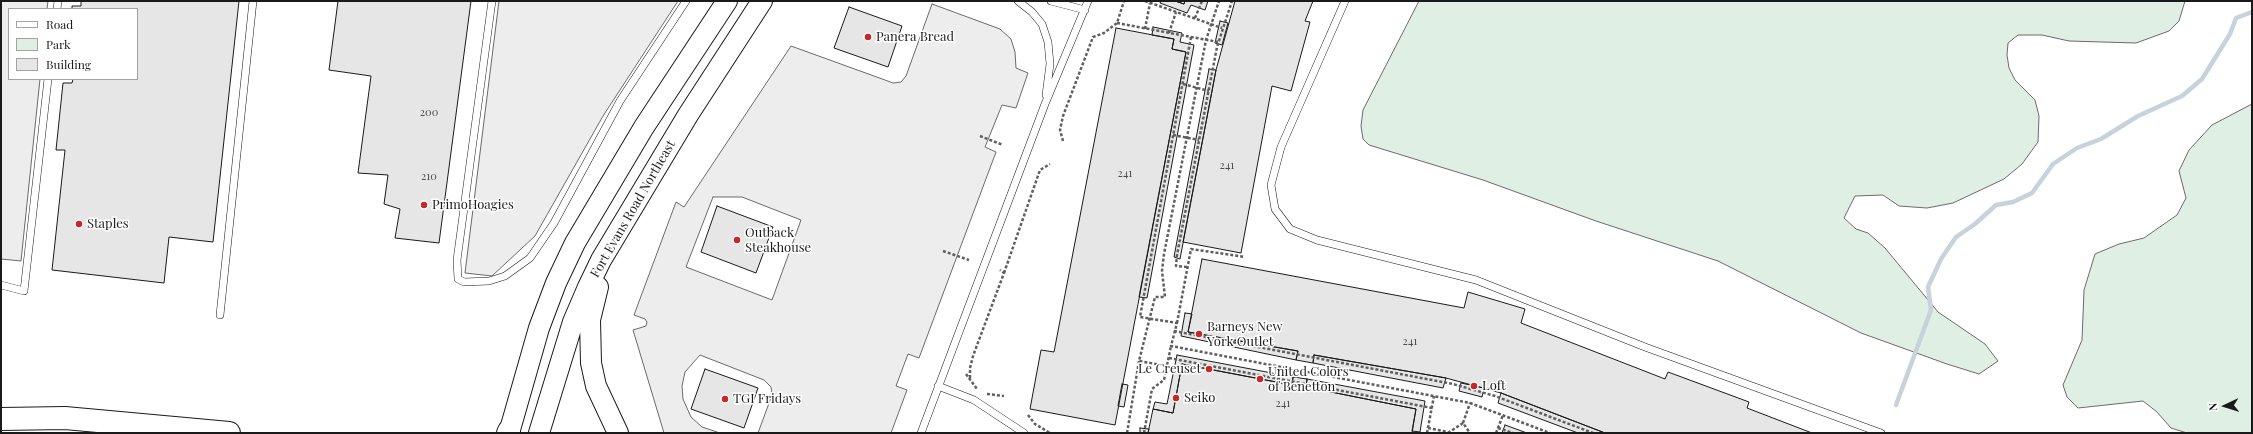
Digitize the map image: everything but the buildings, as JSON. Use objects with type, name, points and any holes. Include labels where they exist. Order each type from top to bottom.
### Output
[{"type":"highway","points":[[1,419],[65,418],[229,433]]},
{"type":"main road","points":[[509,432],[539,328],[556,283],[575,243],[644,127],[727,1]]},
{"type":"main road","name":"Fort Evans Road Northeast","points":[[539,433],[564,350],[588,287],[629,214],[688,115],[762,1]]},
{"type":"main road","points":[[618,433],[596,386],[591,363],[590,337],[593,303],[629,214]]},
{"type":"lane","points":[[220,315],[252,1]]},
{"type":"lane","points":[[492,1],[456,260],[458,279],[464,282],[489,281],[505,276],[530,258],[554,223],[620,101],[686,1]]},
{"type":"lane","points":[[1018,1],[1032,12],[1042,24],[1048,42],[1050,64],[1045,104]]},
{"type":"lane","points":[[1051,1],[1085,10]]},
{"type":"lane","points":[[921,433],[1045,104],[1088,1]]},
{"type":"lane","points":[[1345,1],[1281,147],[1271,185],[1275,210],[1290,229],[1317,240],[1476,280],[1645,347],[1881,433]]},
{"type":"lane","points":[[1,286],[24,291],[48,80]]},
{"type":"lane","points":[[938,386],[974,400],[1024,433]]},
{"type":"path","points":[[1063,141],[1060,130],[1063,116],[1093,37],[1104,33],[1117,23],[1124,1]]},
{"type":"path","points":[[1146,1],[1222,28]]},
{"type":"path","points":[[1195,18],[1202,1]]},
{"type":"path","points":[[1127,433],[1139,361],[1151,319],[1155,297],[1165,297],[1162,271],[1164,254],[1206,40],[1210,24],[1219,1]]},
{"type":"path","points":[[1187,267],[1176,266],[1218,42],[1232,1]]},
{"type":"path","points":[[1145,29],[1150,3]]},
{"type":"path","points":[[1169,33],[1176,12]]},
{"type":"path","points":[[1117,23],[1218,42]]},
{"type":"path","points":[[1177,323],[1140,317],[1191,37]]},
{"type":"path","points":[[1183,84],[1209,91]]},
{"type":"path","points":[[1173,135],[1199,140]]},
{"type":"path","points":[[980,136],[1004,146]]},
{"type":"path","points":[[970,378],[970,368],[973,356],[1040,170],[1050,164]]},
{"type":"path","points":[[1144,433],[1152,389],[1164,380],[1177,323],[1190,249],[1245,257]]},
{"type":"path","points":[[943,251],[969,260]]},
{"type":"path","points":[[1000,270],[1004,273]]},
{"type":"path","points":[[1174,331],[1454,384],[1495,396],[1593,433]]},
{"type":"path","points":[[1172,346],[1470,403],[1550,433]]},
{"type":"path","points":[[1169,358],[1432,408]]},
{"type":"path","points":[[1139,361],[1167,366]]},
{"type":"path","points":[[966,374],[980,391]]},
{"type":"path","points":[[985,394],[1004,396]]},
{"type":"path","points":[[1427,433],[1434,396]]},
{"type":"path","points":[[1428,428],[1448,433],[1464,423],[1470,403]]},
{"type":"path","points":[[1028,415],[1035,424],[1050,433]]},
{"type":"path","points":[[1496,433],[1503,415]]},
{"type":"path","points":[[1464,423],[1470,433]]},
{"type":"path","points":[[1498,428],[1513,433]]},
{"type":"green space","points":[[1419,1],[2185,1],[2179,21],[2169,31],[2136,43],[2069,41],[2042,35],[2018,35],[2008,43],[2007,55],[2009,68],[2015,80],[2035,100],[2039,116],[2038,142],[2022,164],[2004,179],[1953,203],[1927,208],[1899,206],[1883,195],[1855,196],[1844,218],[1856,229],[1868,233],[1885,248],[1938,312],[1985,344],[1998,361],[1979,374],[1861,333],[1718,261],[1596,221],[1483,180],[1369,145],[1363,139],[1361,126],[1363,110]]},
{"type":"green space","points":[[2252,104],[2252,433],[2187,433],[2171,428],[2157,412],[2143,401],[2078,408],[2067,397],[2063,385],[2082,340],[2084,290],[2095,254],[2119,244],[2144,238],[2177,215],[2186,198],[2179,171],[2189,150],[2212,125]]},
{"type":"shaded area","points":[[1,1],[48,1],[47,8],[8,8],[8,80],[40,80],[21,261],[1,259]]},
{"type":"shaded area","points":[[499,1],[678,1],[603,116],[535,236],[492,276],[465,273]]},
{"type":"shaded area","points":[[932,4],[1000,29],[1011,39],[1015,52],[1016,68],[1028,73],[1016,108],[1002,105],[985,147],[996,152],[919,358],[908,354],[896,386],[907,390],[891,433],[758,433],[772,395],[771,387],[764,380],[700,355],[685,372],[682,386],[683,399],[691,417],[702,427],[720,433],[664,433],[633,330],[646,326],[647,322],[645,319],[634,315],[676,202],[684,207],[791,46],[893,83],[901,82],[906,76]],"holes":[[[713,197],[742,197],[801,220],[772,300],[686,267]]]},
{"type":"waterway","points":[[1896,405],[1931,310],[1928,287],[1941,259],[1956,237],[1975,224],[1996,205],[2013,202],[2032,193],[2053,164],[2077,148],[2101,139],[2138,116],[2182,96],[2202,79],[2230,34],[2236,18],[2252,12]]},
{"type":"place","name":"Panera Bread","points":[[868,37]]},
{"type":"place","name":"PrimoHoagies","points":[[424,205]]},
{"type":"place","name":"Staples","points":[[79,224]]},
{"type":"place","name":"Outback Steakhouse","points":[[737,240]]},
{"type":"place","name":"Barneys New York Outlet","points":[[1199,334]]},
{"type":"place","name":"Le Creuset","points":[[1209,369]]},
{"type":"place","name":"United Colors of Benetton","points":[[1260,379]]},
{"type":"place","name":"Loft","points":[[1474,386]]},
{"type":"place","name":"Seiko","points":[[1176,398]]},
{"type":"place","name":"TGI Fridays","points":[[725,399]]}]
